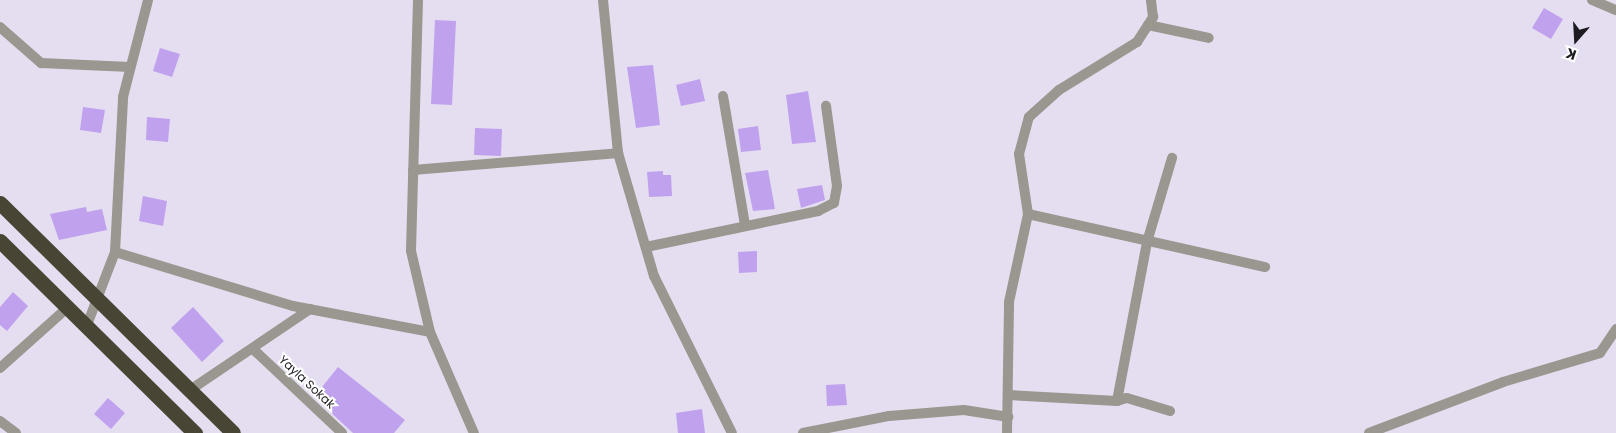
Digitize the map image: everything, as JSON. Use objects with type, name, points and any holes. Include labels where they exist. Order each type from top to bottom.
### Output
[{"type":"highway","points":[[0,203],[233,433]]},
{"type":"highway","points":[[0,241],[196,433]]},
{"type":"street","points":[[87,325],[116,252],[123,97],[148,0]]},
{"type":"street","points":[[418,0],[411,251],[430,332],[474,433]]},
{"type":"street","points":[[603,0],[618,153],[654,276],[732,433]]},
{"type":"street","points":[[1007,433],[1009,302],[1028,214],[1019,154],[1029,117],[1059,90],[1137,42],[1153,17],[1151,0]]},
{"type":"street","points":[[1592,0],[1616,10]]},
{"type":"street","points":[[1148,25],[1209,38]]},
{"type":"street","points":[[0,27],[41,63],[130,67]]},
{"type":"street","points":[[723,96],[744,225]]},
{"type":"street","points":[[646,247],[818,211],[834,203],[836,186],[826,106]]},
{"type":"street","points":[[414,170],[618,153]]},
{"type":"street","points":[[1117,401],[1147,242],[1172,158]]},
{"type":"street","points":[[1028,214],[1147,242],[1265,266]]},
{"type":"street","points":[[116,252],[310,309],[430,332]]},
{"type":"street","points":[[0,368],[67,308]]},
{"type":"street","points":[[190,390],[254,350],[310,309]]},
{"type":"street","points":[[1369,433],[1611,348],[1616,329]]},
{"type":"street","name":"Yayla Sokak","points":[[254,350],[342,433]]},
{"type":"street","points":[[1009,395],[1117,401],[1127,398],[1170,411]]},
{"type":"street","points":[[803,433],[889,416],[964,410],[1008,417]]},
{"type":"street","points":[[0,421],[16,433]]},
{"type":"building","points":[[1544,8],[1563,19],[1551,39],[1532,28]]},
{"type":"building","points":[[435,20],[456,21],[452,105],[431,104]]},
{"type":"building","points":[[160,48],[180,54],[172,77],[153,71]]},
{"type":"building","points":[[653,65],[660,125],[636,128],[627,67]]},
{"type":"building","points":[[700,79],[705,101],[681,106],[676,85]]},
{"type":"building","points":[[808,91],[816,142],[792,144],[786,95]]},
{"type":"building","points":[[83,107],[105,110],[101,133],[80,130]]},
{"type":"building","points":[[147,117],[170,119],[168,142],[146,140]]},
{"type":"building","points":[[758,126],[761,150],[741,152],[738,129]]},
{"type":"building","points":[[475,128],[502,129],[501,156],[474,155]]},
{"type":"building","points":[[768,170],[775,209],[753,211],[745,173]]},
{"type":"building","points":[[663,171],[663,175],[671,175],[672,196],[649,197],[647,172]]},
{"type":"building","points":[[822,185],[825,200],[801,208],[797,189]]},
{"type":"building","points":[[143,196],[167,201],[163,226],[139,221]]},
{"type":"building","points":[[86,207],[87,212],[102,209],[107,230],[59,240],[50,214]]},
{"type":"building","points":[[757,251],[757,272],[739,273],[738,252]]},
{"type":"building","points":[[13,292],[28,306],[7,331],[0,325],[0,307]]},
{"type":"building","points":[[193,307],[224,341],[202,362],[171,328]]},
{"type":"building","points":[[338,367],[405,420],[394,433],[353,433],[314,397]]},
{"type":"building","points":[[845,384],[847,405],[827,406],[826,385]]},
{"type":"building","points":[[108,398],[125,413],[111,429],[94,414]]},
{"type":"building","points":[[702,409],[705,433],[678,433],[676,413]]}]
